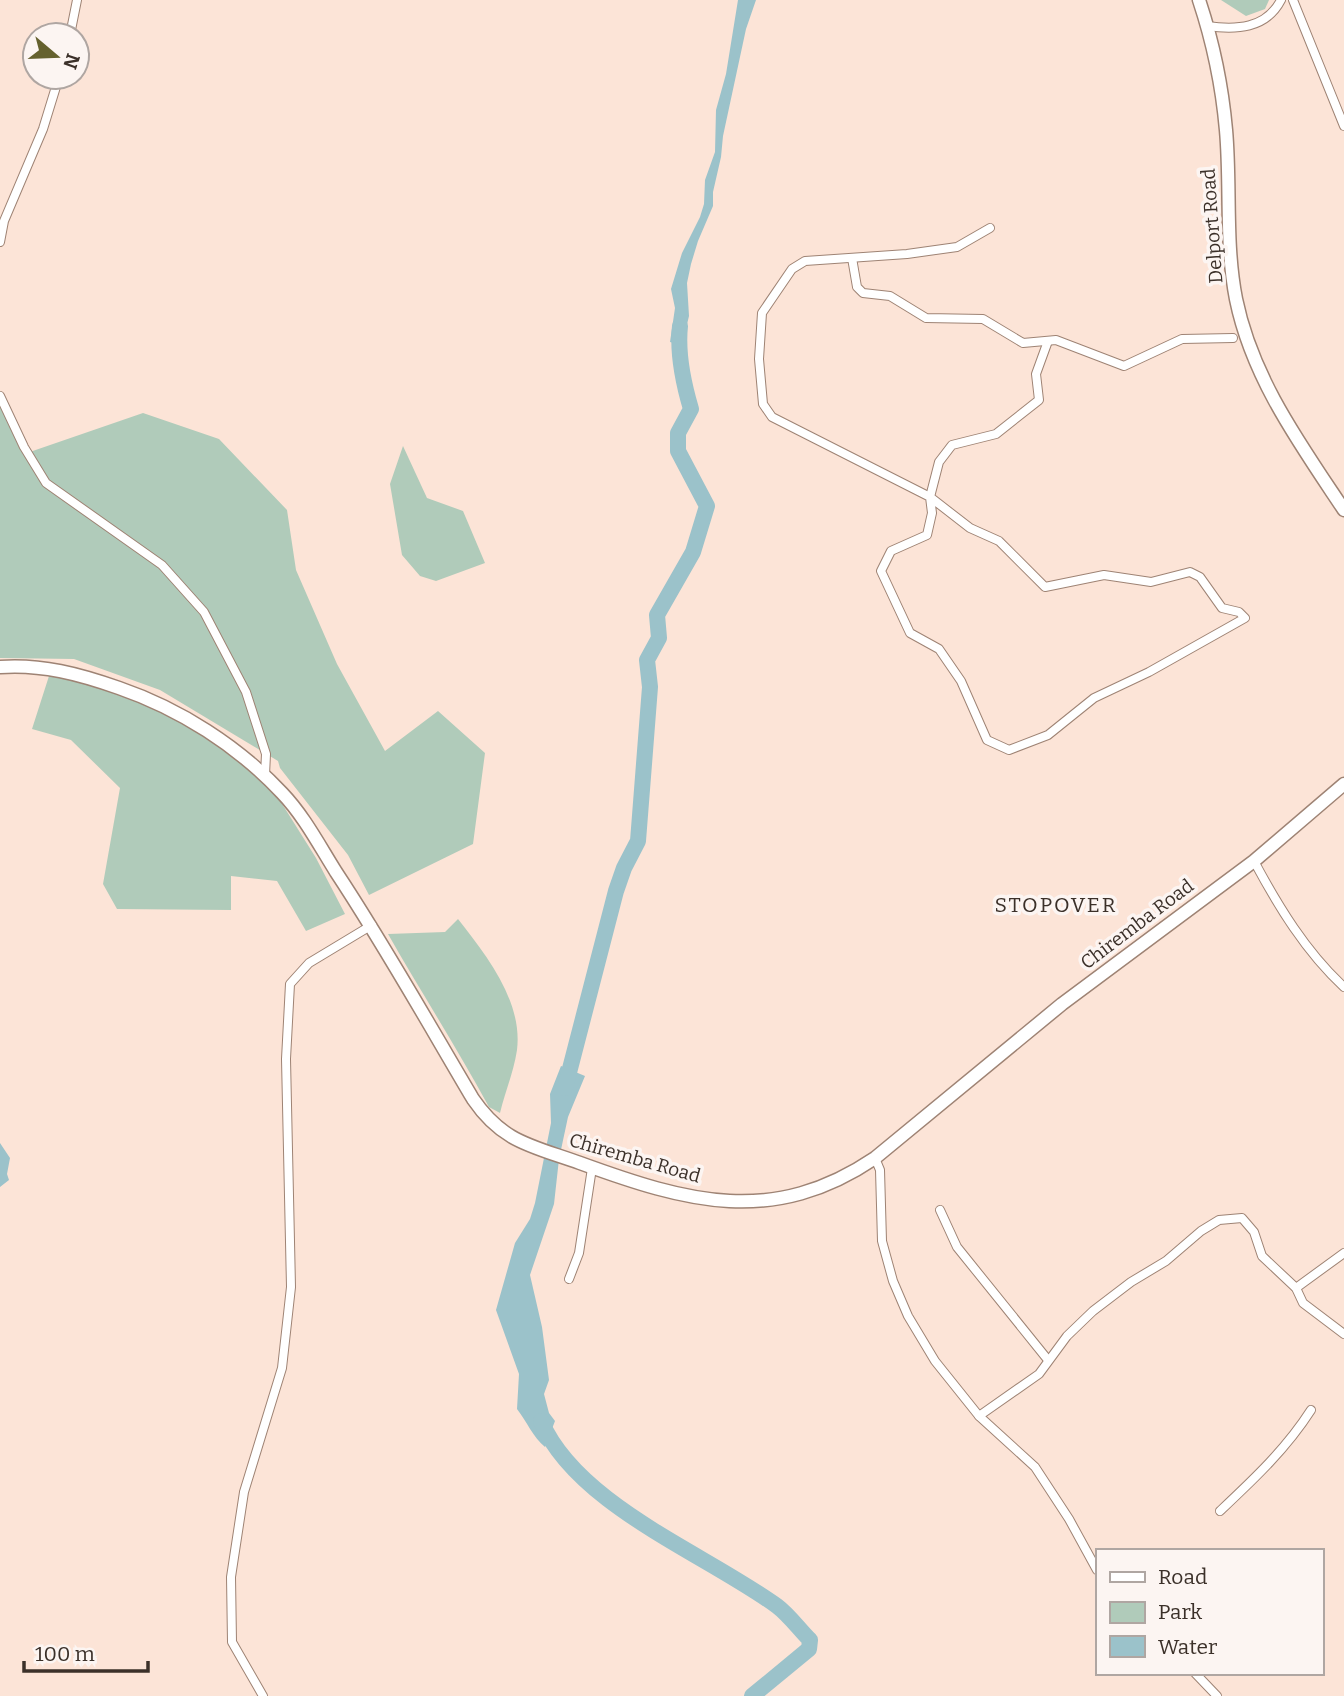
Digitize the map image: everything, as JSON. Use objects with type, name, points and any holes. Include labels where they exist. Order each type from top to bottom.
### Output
[{"type":"main road","name":"Delport Road","points":[[1199,0],[1208,26],[1222,94],[1226,131],[1229,250],[1244,329],[1261,374],[1278,408],[1344,510]]},
{"type":"main road","name":"Chiremba Road","points":[[0,667],[47,668],[78,674],[141,695],[211,734],[265,775],[305,821],[372,925],[484,1114],[509,1136],[561,1158],[682,1195],[748,1202],[821,1189],[875,1158],[1062,1004],[1254,861],[1344,784]]},
{"type":"street","points":[[73,21],[77,0]]},
{"type":"street","points":[[1208,26],[1229,29],[1261,23],[1280,0]]},
{"type":"street","points":[[1293,0],[1344,126]]},
{"type":"street","points":[[0,242],[5,221],[43,129],[55,91]]},
{"type":"street","points":[[990,228],[957,247],[805,261],[792,269],[762,313],[760,359],[763,404],[772,417],[930,497],[970,528],[999,541],[1045,587],[1104,575],[1151,582],[1190,572],[1200,577],[1222,608],[1239,611],[1245,618],[1149,672],[1094,698],[1048,735],[1009,750],[987,740],[961,681],[939,649],[910,633],[881,571],[891,551],[927,535],[932,513],[930,497],[939,462],[952,445],[996,434],[1039,400],[1036,374],[1048,341]]},
{"type":"street","points":[[852,258],[857,287],[863,293],[890,296],[926,318],[983,320],[1023,343],[1056,340],[1124,366],[1182,339],[1233,338]]},
{"type":"street","points":[[0,396],[24,447],[46,483],[162,565],[204,612],[246,692],[267,754],[265,775]]},
{"type":"street","points":[[1254,861],[1279,908],[1331,975],[1344,987]]},
{"type":"street","points":[[263,1696],[232,1642],[232,1577],[244,1492],[282,1368],[291,1287],[286,1059],[290,984],[309,963],[372,925]]},
{"type":"street","points":[[875,1158],[880,1170],[882,1241],[893,1281],[908,1316],[935,1361],[979,1416],[1035,1467],[1069,1519],[1096,1568]]},
{"type":"street","points":[[569,1279],[579,1253],[592,1168]]},
{"type":"street","points":[[940,1210],[957,1247],[1048,1360]]},
{"type":"street","points":[[979,1416],[1039,1374],[1048,1360],[1093,1311],[1131,1282],[1166,1261],[1201,1231],[1219,1220],[1242,1218],[1254,1232],[1262,1256],[1296,1288],[1303,1303],[1344,1334]]},
{"type":"street","points":[[1296,1288],[1344,1254]]},
{"type":"street","points":[[1220,1511],[1286,1447],[1311,1410]]},
{"type":"street","points":[[1197,1675],[1217,1696]]},
{"type":"green space","points":[[1221,0],[1269,0],[1265,9],[1246,16]]},
{"type":"green space","points":[[0,406],[24,454],[143,413],[219,439],[287,510],[296,570],[337,664],[385,751],[438,711],[485,753],[473,844],[369,895],[348,855],[280,768],[278,761],[160,690],[74,659],[0,658]]},
{"type":"green space","points":[[403,446],[427,498],[463,511],[485,563],[436,581],[420,576],[402,555],[390,484]]},
{"type":"green space","points":[[79,675],[159,707],[223,747],[274,791],[316,858],[345,914],[306,931],[277,881],[231,876],[231,910],[117,909],[103,884],[120,788],[71,740],[32,729],[49,676]]},
{"type":"green space","points":[[458,919],[491,963],[514,1014],[517,1050],[500,1113],[489,1107],[388,934],[445,932]]},
{"type":"water","points":[[738,0],[756,0],[746,29],[723,136],[713,206],[691,264],[687,283],[689,316],[682,345],[670,342],[675,308],[671,289],[682,253],[704,204],[705,180],[715,152],[716,110],[726,74]]},
{"type":"water","points":[[561,1066],[585,1076],[568,1117],[559,1159],[554,1204],[530,1275],[542,1327],[549,1380],[544,1394],[549,1413],[555,1421],[545,1447],[517,1409],[519,1374],[496,1310],[515,1243],[530,1219],[535,1203],[551,1123],[550,1094]]},
{"type":"water","points":[[0,1143],[10,1158],[7,1174],[9,1180],[0,1187]]},
{"type":"waterway","points":[[565,1088],[616,891],[638,841],[650,687],[647,660],[659,638],[657,615],[693,552],[707,506],[678,451],[678,433],[691,409],[681,368],[680,326]]},
{"type":"waterway","points":[[541,1421],[558,1451],[583,1478],[612,1502],[777,1606],[810,1640],[809,1649],[752,1696]]},
{"type":"district","name":"STOPOVER","points":[[1056,905]]}]
